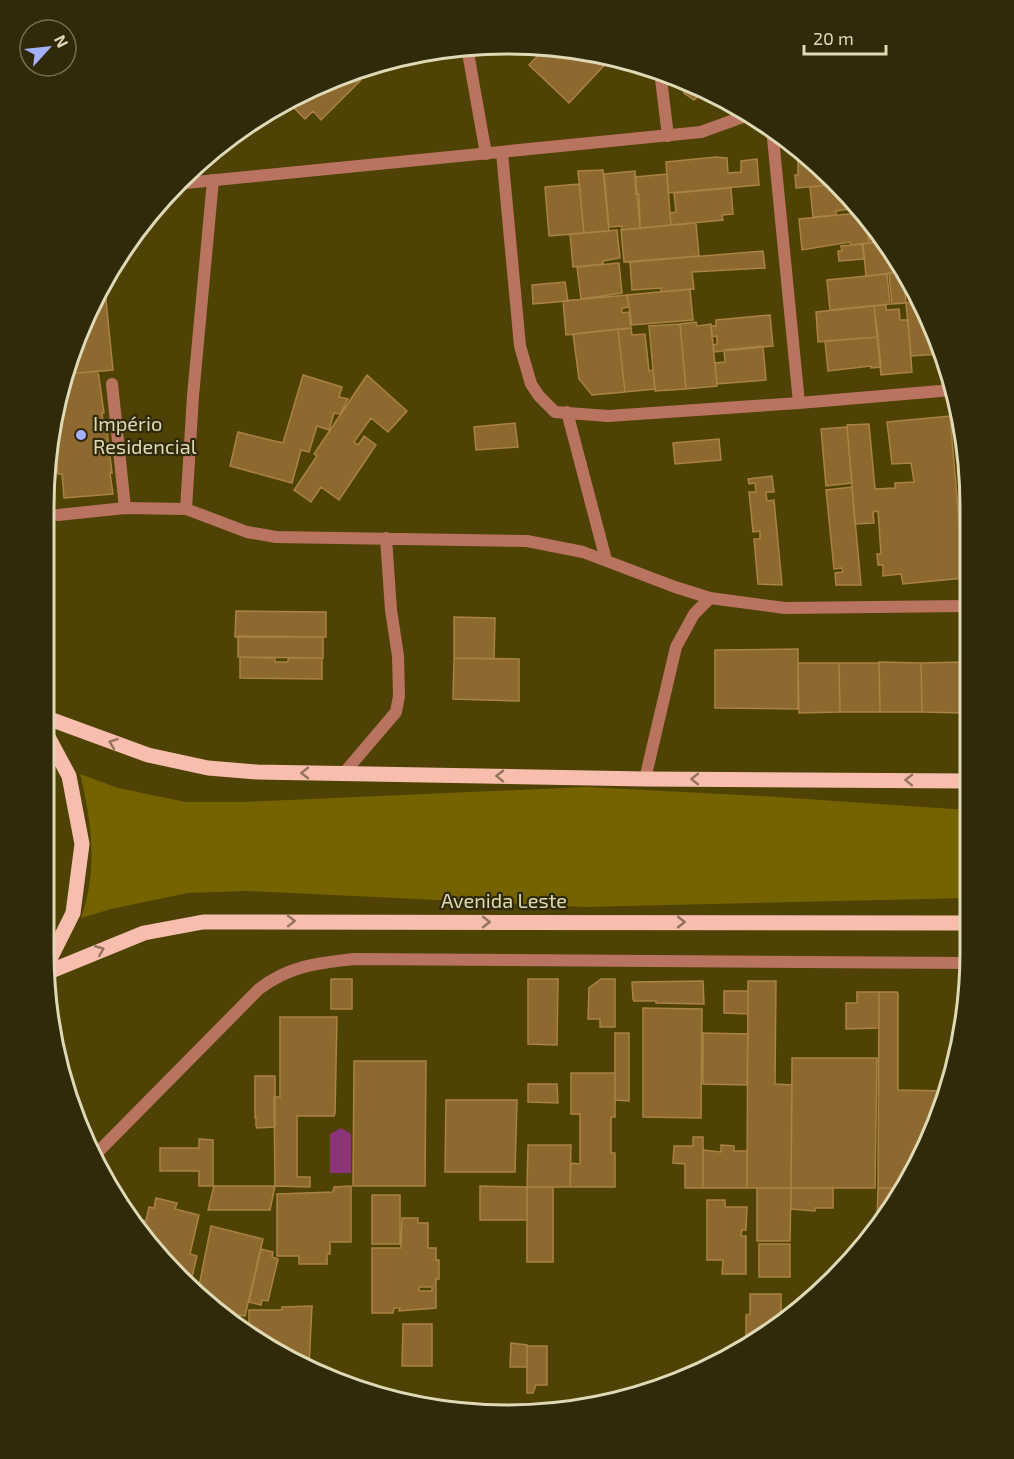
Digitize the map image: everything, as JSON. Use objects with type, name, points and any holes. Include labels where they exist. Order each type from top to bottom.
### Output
[{"type":"main road","points":[[54,721],[148,755],[208,768],[257,772],[960,781]]},
{"type":"main road","points":[[54,748],[69,776],[82,844],[73,913],[54,950]]},
{"type":"main road","name":"Avenida Leste","points":[[55,969],[144,933],[203,922],[960,923]]},
{"type":"street","points":[[469,56],[486,154]]},
{"type":"street","points":[[661,81],[668,136]]},
{"type":"street","points":[[192,182],[668,136],[701,132],[739,118]]},
{"type":"street","points":[[773,141],[799,403]]},
{"type":"street","points":[[502,153],[520,346],[531,384],[555,412],[608,416],[945,391]]},
{"type":"street","points":[[186,509],[194,384],[213,180]]},
{"type":"street","points":[[112,384],[125,508]]},
{"type":"street","points":[[567,412],[606,560]]},
{"type":"street","points":[[58,515],[125,508],[186,509],[247,532],[276,537],[527,541],[583,552],[710,598],[785,608],[960,606]]},
{"type":"street","points":[[344,773],[396,712],[398,656],[391,610],[386,538]]},
{"type":"street","points":[[645,778],[676,647],[694,614],[710,598]]},
{"type":"street","points":[[100,1150],[259,989],[287,971],[312,964],[354,959],[960,963]]},
{"type":"shaded area","points":[[80,774],[118,788],[186,802],[244,802],[587,787],[960,809],[960,898],[585,907],[247,891],[188,893],[111,909],[81,918],[90,882],[91,846],[88,810]]},
{"type":"shaded area","points":[[341,1128],[351,1134],[351,1173],[330,1173],[330,1134]]},
{"type":"building","points":[[538,55],[605,65],[569,103],[529,65]]},
{"type":"building","points":[[359,79],[361,80],[321,120],[313,111],[305,119],[294,108],[334,88]]},
{"type":"building","points":[[683,90],[698,97],[694,100],[684,93]]},
{"type":"building","points":[[727,158],[728,173],[741,172],[741,161],[757,159],[759,185],[668,193],[666,162]]},
{"type":"building","points":[[798,160],[826,186],[796,188],[795,175],[798,175]]},
{"type":"building","points":[[603,170],[609,231],[584,233],[578,171]]},
{"type":"building","points":[[635,171],[640,228],[622,230],[622,226],[609,227],[604,174]]},
{"type":"building","points":[[667,174],[671,225],[640,228],[639,194],[636,194],[635,177]]},
{"type":"building","points":[[579,184],[584,233],[549,236],[545,187]]},
{"type":"building","points":[[825,185],[849,209],[836,211],[836,215],[813,217],[810,187]]},
{"type":"building","points":[[731,188],[733,214],[722,215],[723,220],[671,225],[670,213],[676,212],[674,193]]},
{"type":"building","points":[[852,214],[868,234],[869,243],[851,245],[850,242],[802,250],[799,219]]},
{"type":"building","points":[[696,223],[699,256],[624,262],[621,230]]},
{"type":"building","points":[[617,230],[620,258],[603,261],[603,264],[573,267],[570,234]]},
{"type":"building","points":[[868,234],[875,242],[869,243]]},
{"type":"building","points":[[875,243],[894,273],[866,276],[863,244]]},
{"type":"building","points":[[862,244],[864,259],[839,261],[838,251],[842,251],[841,246]]},
{"type":"building","points":[[763,251],[765,268],[692,272],[694,289],[661,292],[661,288],[632,290],[630,262]]},
{"type":"building","points":[[619,263],[622,293],[581,299],[577,267]]},
{"type":"building","points":[[889,273],[894,273],[899,281],[905,292],[906,303],[892,304]]},
{"type":"building","points":[[887,274],[890,304],[830,310],[827,280]]},
{"type":"building","points":[[565,282],[568,301],[533,304],[532,285]]},
{"type":"building","points":[[690,289],[693,320],[632,325],[627,295]]},
{"type":"building","points":[[627,295],[629,307],[622,308],[622,313],[629,312],[631,328],[566,335],[563,301]]},
{"type":"building","points":[[106,298],[113,370],[74,373],[88,334]]},
{"type":"building","points":[[910,302],[913,307],[934,354],[911,356],[906,303]]},
{"type":"building","points":[[886,305],[886,310],[899,309],[900,320],[908,320],[912,372],[881,375],[874,306]]},
{"type":"building","points":[[874,306],[878,337],[818,342],[816,312]]},
{"type":"building","points":[[770,315],[773,346],[714,352],[713,345],[717,344],[717,336],[712,337],[711,326],[716,326],[716,320]]},
{"type":"building","points":[[696,322],[697,326],[711,324],[717,386],[686,389],[680,324]]},
{"type":"building","points":[[680,324],[686,389],[655,391],[649,326]]},
{"type":"building","points":[[631,328],[632,335],[645,334],[649,371],[653,370],[655,389],[625,392],[618,329]]},
{"type":"building","points":[[618,329],[625,392],[592,395],[579,379],[573,334]]},
{"type":"building","points":[[878,337],[881,367],[828,371],[825,341]]},
{"type":"building","points":[[763,346],[766,380],[717,384],[715,363],[725,362],[724,350]]},
{"type":"building","name":"Império Residencial","points":[[98,371],[113,494],[64,498],[62,474],[58,474],[57,460],[63,419],[74,373]]},
{"type":"building","points":[[303,375],[342,387],[339,397],[348,399],[340,414],[334,413],[329,430],[317,426],[309,452],[301,450],[292,483],[230,466],[238,432],[283,443]]},
{"type":"building","points":[[367,375],[407,411],[388,432],[371,418],[354,442],[358,445],[364,436],[376,445],[339,500],[321,487],[311,502],[294,490],[317,456],[314,454]]},
{"type":"building","points":[[950,416],[960,532],[960,578],[903,584],[901,574],[883,576],[883,565],[878,565],[877,554],[881,554],[878,511],[873,512],[874,523],[855,524],[847,425],[869,424],[875,489],[895,488],[895,483],[914,482],[911,463],[892,464],[887,422]]},
{"type":"building","points":[[515,423],[518,447],[476,450],[474,427]]},
{"type":"building","points":[[847,427],[852,483],[826,486],[821,429]]},
{"type":"building","points":[[719,439],[721,460],[675,464],[673,443]]},
{"type":"building","points":[[772,476],[774,492],[766,492],[767,501],[774,500],[782,585],[758,584],[754,539],[760,539],[760,531],[753,532],[749,492],[756,492],[755,483],[749,484],[748,479]]},
{"type":"building","points":[[852,487],[861,585],[836,585],[835,573],[843,572],[842,568],[834,569],[826,490]]},
{"type":"building","points":[[236,611],[326,612],[326,637],[235,637]]},
{"type":"building","points":[[454,617],[495,618],[494,659],[454,658]]},
{"type":"building","points":[[238,636],[323,637],[323,658],[238,657]]},
{"type":"building","points":[[798,649],[798,709],[715,708],[715,650]]},
{"type":"building","points":[[240,657],[275,658],[275,662],[288,662],[288,658],[322,658],[322,679],[240,678]]},
{"type":"building","points":[[454,658],[519,659],[519,701],[453,699]]},
{"type":"building","points":[[879,662],[921,663],[922,712],[880,712]]},
{"type":"building","points":[[960,662],[960,713],[922,712],[921,663]]},
{"type":"building","points":[[798,663],[839,663],[840,712],[799,713]]},
{"type":"building","points":[[839,663],[879,663],[880,712],[840,712]]},
{"type":"building","points":[[331,979],[352,979],[352,1009],[331,1009]]},
{"type":"building","points":[[528,979],[558,979],[557,1045],[528,1044]]},
{"type":"building","points":[[601,979],[615,979],[615,1027],[600,1027],[600,1019],[588,1019],[589,988]]},
{"type":"building","points":[[703,981],[704,1004],[656,1003],[656,1001],[634,1001],[633,999],[632,982]]},
{"type":"building","points":[[748,981],[776,981],[775,1084],[792,1085],[791,1188],[747,1188]]},
{"type":"building","points":[[724,991],[748,991],[748,1014],[724,1013]]},
{"type":"building","points":[[857,992],[879,992],[879,1028],[846,1029],[846,1003],[857,1003]]},
{"type":"building","points":[[879,992],[897,992],[898,1090],[938,1091],[926,1125],[893,1188],[878,1188]]},
{"type":"building","points":[[643,1008],[702,1009],[701,1118],[643,1117]]},
{"type":"building","points":[[280,1017],[337,1017],[334,1116],[297,1116],[297,1177],[310,1177],[310,1187],[275,1186],[274,1097],[280,1097]]},
{"type":"building","points":[[615,1033],[629,1033],[629,1101],[615,1100]]},
{"type":"building","points":[[703,1033],[748,1034],[747,1085],[703,1084]]},
{"type":"building","points":[[792,1058],[877,1058],[875,1188],[791,1188]]},
{"type":"building","points":[[354,1061],[426,1061],[425,1186],[353,1186]]},
{"type":"building","points":[[571,1073],[615,1073],[615,1117],[611,1117],[611,1153],[615,1153],[615,1187],[570,1187],[571,1163],[580,1164],[580,1114],[571,1114]]},
{"type":"building","points":[[255,1076],[275,1076],[275,1127],[257,1128],[256,1126]]},
{"type":"building","points":[[528,1084],[557,1084],[558,1103],[528,1102]]},
{"type":"building","points":[[446,1100],[517,1100],[515,1172],[445,1172]]},
{"type":"building","points":[[693,1137],[703,1137],[703,1188],[685,1188],[685,1164],[673,1163],[674,1146],[693,1146]]},
{"type":"building","points":[[199,1139],[213,1140],[213,1186],[199,1186],[199,1171],[160,1171],[160,1148],[199,1148]]},
{"type":"building","points":[[528,1145],[571,1145],[570,1187],[527,1187]]},
{"type":"building","points":[[721,1145],[734,1146],[734,1151],[747,1151],[747,1188],[703,1188],[703,1150],[721,1152]]},
{"type":"building","points":[[214,1186],[275,1186],[270,1210],[208,1210]]},
{"type":"building","points":[[351,1186],[351,1242],[330,1242],[327,1264],[299,1264],[299,1256],[277,1256],[277,1194],[333,1192],[334,1187]]},
{"type":"building","points":[[480,1186],[527,1187],[527,1220],[480,1220]]},
{"type":"building","points":[[527,1187],[553,1187],[553,1262],[527,1262]]},
{"type":"building","points":[[757,1188],[791,1188],[790,1241],[757,1241]]},
{"type":"building","points":[[791,1188],[833,1188],[833,1208],[815,1208],[815,1211],[791,1209]]},
{"type":"building","points":[[878,1188],[893,1188],[884,1204],[877,1213]]},
{"type":"building","points":[[372,1195],[400,1195],[400,1244],[372,1244]]},
{"type":"building","points":[[156,1198],[177,1203],[175,1209],[199,1215],[190,1254],[197,1256],[192,1277],[166,1251],[143,1221],[146,1221],[149,1207],[154,1208]]},
{"type":"building","points":[[707,1200],[725,1200],[725,1207],[747,1207],[746,1230],[742,1230],[741,1236],[746,1236],[746,1274],[722,1274],[723,1260],[707,1260]]},
{"type":"building","points":[[402,1218],[418,1218],[418,1223],[428,1223],[428,1248],[436,1248],[436,1260],[439,1260],[439,1279],[436,1279],[436,1308],[399,1311],[400,1308],[394,1308],[393,1313],[372,1313],[372,1248],[401,1248]],"holes":[[[419,1287],[432,1287],[432,1291],[419,1291]]]},
{"type":"building","points":[[211,1226],[263,1239],[245,1316],[235,1314],[199,1284]]},
{"type":"building","points":[[759,1244],[790,1244],[790,1277],[759,1277]]},
{"type":"building","points":[[261,1249],[273,1252],[272,1257],[278,1259],[268,1301],[262,1300],[261,1305],[249,1302]]},
{"type":"building","points":[[750,1294],[781,1294],[782,1312],[746,1337],[746,1315],[750,1314]]},
{"type":"building","points":[[312,1306],[309,1359],[249,1324],[249,1310],[282,1310],[282,1307]]},
{"type":"building","points":[[403,1324],[432,1324],[432,1366],[402,1366]]},
{"type":"building","points":[[511,1343],[527,1345],[527,1367],[510,1367]]},
{"type":"building","points":[[527,1346],[547,1346],[547,1385],[536,1385],[533,1393],[527,1393]]},
{"type":"place","name":"Império Residencial","points":[[81,435]]}]
